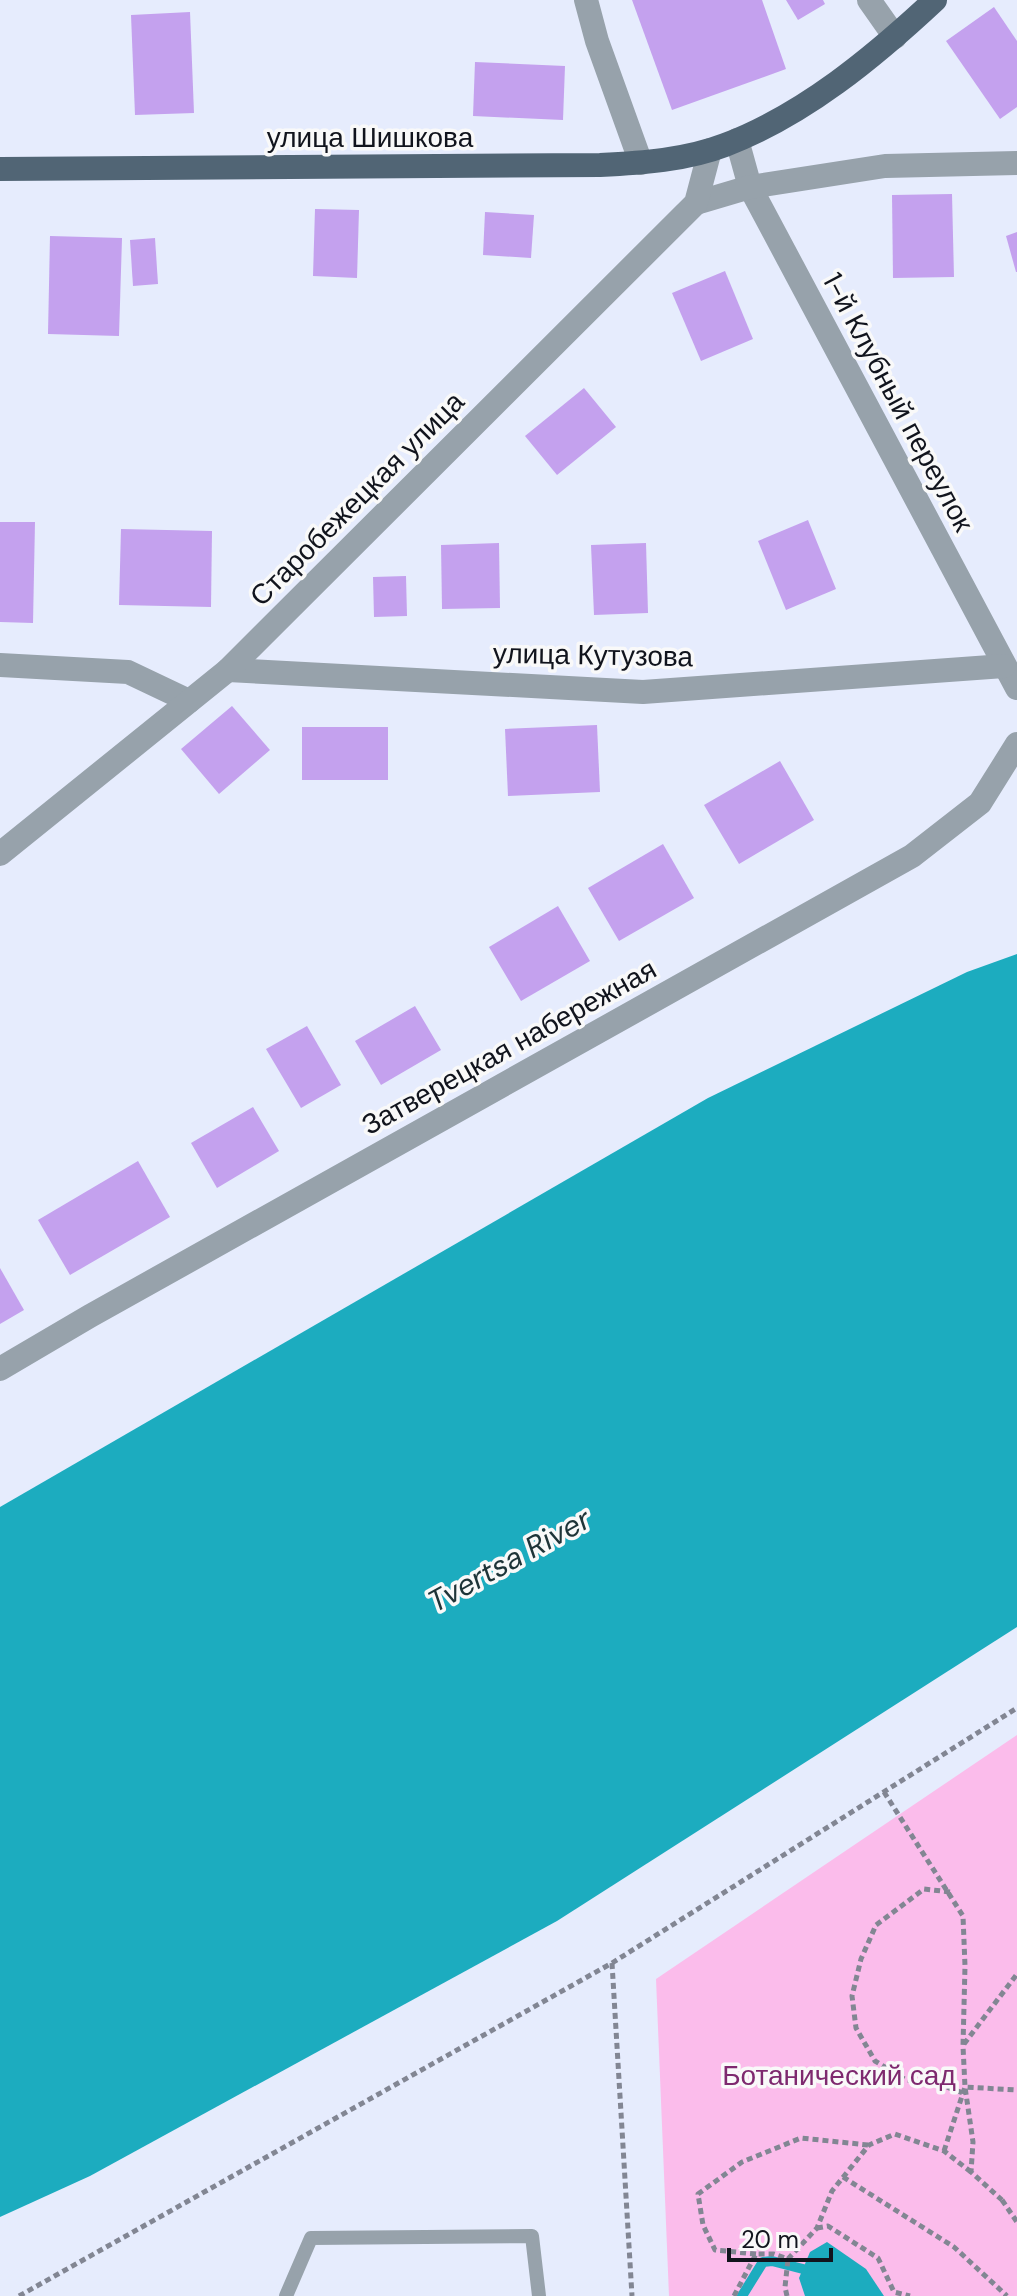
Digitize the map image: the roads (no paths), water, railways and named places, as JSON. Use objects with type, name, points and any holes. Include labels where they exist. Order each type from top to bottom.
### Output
[{"type":"main road","points":[[737,140],[811,98],[895,37],[935,0]]},
{"type":"main road","name":"улица Шишкова","points":[[0,169],[584,166],[641,163],[710,150],[737,140]]},
{"type":"street","points":[[586,0],[597,41],[641,163]]},
{"type":"street","points":[[869,0],[895,37]]},
{"type":"street","name":"1-й Клубный переулок","points":[[737,140],[750,187],[1017,688]]},
{"type":"street","points":[[696,203],[710,150]]},
{"type":"street","points":[[696,203],[750,187],[885,166],[1017,163]]},
{"type":"street","name":"Старобежецкая улица","points":[[0,854],[228,670],[696,203]]},
{"type":"street","points":[[0,665],[128,672],[189,701]]},
{"type":"street","name":"улица Кутузова","points":[[228,670],[643,692],[1004,666]]},
{"type":"street","name":"Затверецкая набережная","points":[[0,1369],[912,856],[980,803],[1017,744]]},
{"type":"lane","points":[[286,2296],[311,2238],[532,2236],[539,2296]]},
{"type":"water","name":"Tvertsa River","points":[[1017,954],[1017,1627],[557,1921],[90,2176],[0,2217],[0,1507],[708,1098],[967,972]]},
{"type":"water","points":[[827,2242],[866,2269],[884,2296],[805,2296],[799,2278],[810,2252]]},
{"type":"waterway","points":[[742,2296],[763,2262],[772,2261],[803,2269]]},
{"type":"park label","name":"Ботанический сад","points":[[839,2075]]}]
